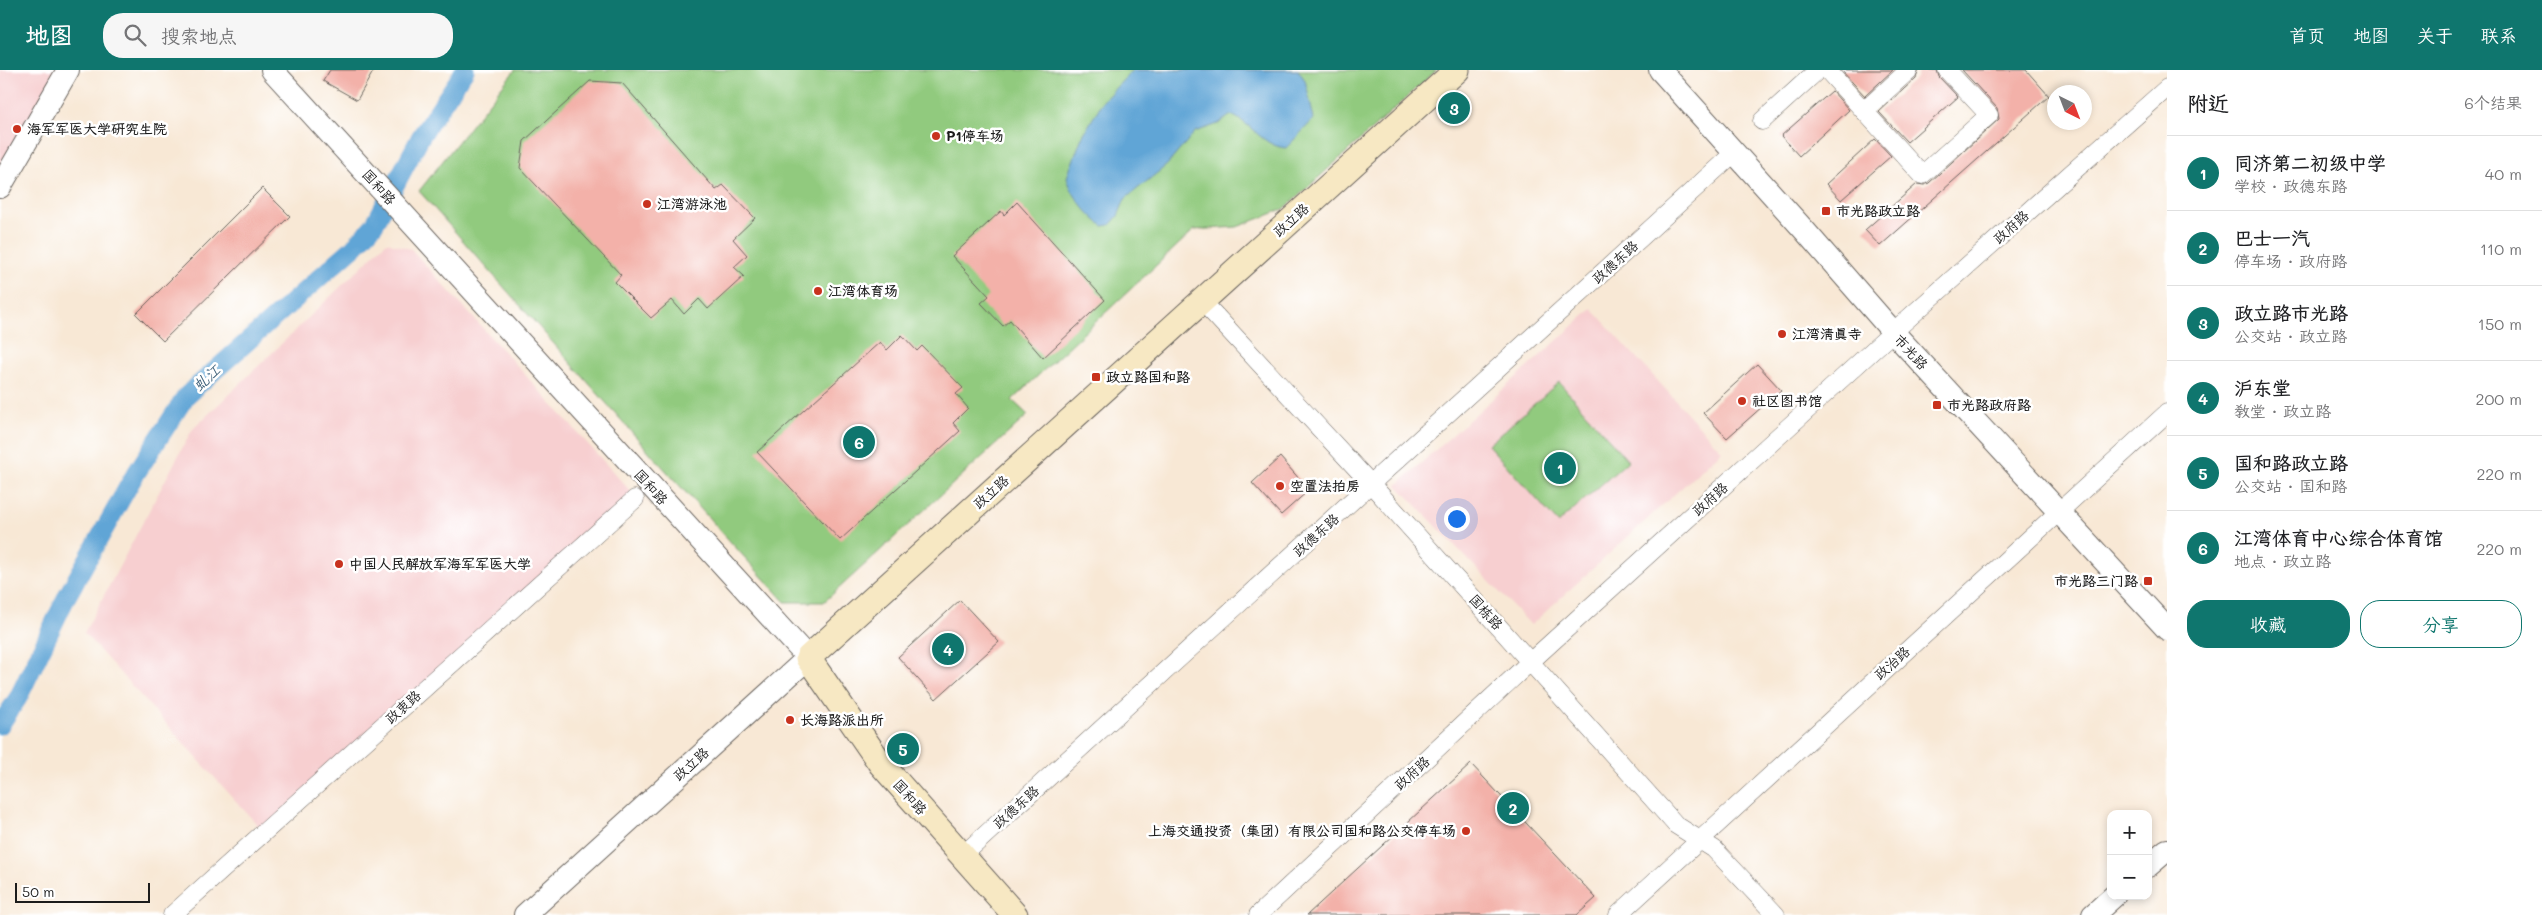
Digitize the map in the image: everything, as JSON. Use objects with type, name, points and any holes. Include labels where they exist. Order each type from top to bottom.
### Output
[{"type":"main road","name":"政立路","points":[[808,658],[1457,70]]},
{"type":"main road","name":"国和路","points":[[808,658],[881,764],[1016,915]]},
{"type":"street","points":[[0,188],[68,70]]},
{"type":"street","name":"国和路","points":[[272,70],[808,658]]},
{"type":"street","name":"市光路","points":[[1660,70],[1735,152],[1892,332],[2167,628]]},
{"type":"street","points":[[1762,121],[1818,70]]},
{"type":"street","points":[[1827,70],[1922,175],[1989,115],[1947,70]]},
{"type":"street","points":[[1864,111],[1909,70]]},
{"type":"street","name":"政府路","points":[[1258,915],[1530,662],[1892,332],[2167,88]]},
{"type":"street","name":"政德东路","points":[[962,856],[1735,152]]},
{"type":"street","name":"国栋路","points":[[1202,301],[1371,484],[1676,825],[1729,863],[1776,915]]},
{"type":"street","name":"政治路","points":[[1618,915],[2167,412]]},
{"type":"street","name":"政衷路","points":[[172,915],[634,499]]},
{"type":"street","name":"政立路","points":[[525,915],[808,658]]},
{"type":"street","points":[[2152,863],[2167,850]]},
{"type":"street","points":[[2093,915],[2110,900]]},
{"type":"shaded area","name":"海军军医大学研究生院","points":[[0,70],[68,70],[0,187]]},
{"type":"shaded area","name":"中国人民解放军海军军医大学","points":[[387,242],[411,249],[634,495],[263,831],[84,633],[192,430]]},
{"type":"shaded area","points":[[1592,309],[1722,451],[1531,625],[1397,485]]},
{"type":"green space","name":"江湾体育场","points":[[515,70],[1437,70],[1284,209],[1237,227],[1194,230],[1012,400],[1028,415],[824,602],[785,602],[660,464],[419,191]]},
{"type":"green space","points":[[1559,382],[1628,461],[1558,523],[1488,445]]},
{"type":"water","points":[[1133,70],[1298,70],[1305,80],[1314,119],[1286,148],[1270,143],[1245,123],[1231,115],[1218,124],[1195,132],[1167,165],[1125,199],[1118,216],[1110,225],[1103,226],[1081,204],[1072,191],[1067,177],[1082,137],[1103,101]]},
{"type":"building","points":[[330,70],[374,70],[357,100],[323,81]]},
{"type":"building","points":[[1841,70],[1893,70],[1865,96]]},
{"type":"building","points":[[1919,70],[1937,70],[1939,77],[1958,97],[1907,142],[1879,112],[1916,78]]},
{"type":"building","points":[[1962,70],[2026,70],[2047,94],[2047,98],[1880,246],[1865,230],[1917,184],[1924,185],[1929,183],[1999,119],[1997,108]]},
{"type":"building","name":"江湾游泳池","points":[[590,81],[622,83],[716,190],[723,185],[755,218],[733,239],[747,255],[734,267],[744,276],[708,309],[699,299],[684,314],[672,300],[651,318],[615,282],[621,275],[520,168],[524,141]]},
{"type":"building","points":[[1832,91],[1849,110],[1799,156],[1781,136]]},
{"type":"building","points":[[1875,139],[1891,156],[1841,200],[1826,184]]},
{"type":"building","points":[[262,188],[290,216],[163,341],[136,314]]},
{"type":"building","points":[[1017,202],[1105,300],[1043,358],[1010,320],[1003,326],[981,303],[989,296],[952,256],[1001,211],[1004,215]]},
{"type":"building","points":[[902,335],[917,351],[922,346],[963,388],[956,394],[968,408],[953,423],[960,431],[840,540],[757,452],[880,342],[887,350]]},
{"type":"building","name":"社区图书馆","points":[[1757,364],[1781,390],[1727,438],[1703,413]]},
{"type":"building","name":"空置法拍房","points":[[1280,457],[1309,490],[1281,515],[1252,483]]},
{"type":"building","points":[[960,600],[999,642],[936,699],[898,657]]},
{"type":"building","name":"上海交通投资（集团）有限公司国和路公交停车场","points":[[1471,764],[1596,898],[1577,915],[1307,915]]},
{"type":"waterway","name":"虬江","points":[[0,725],[18,698],[67,596],[133,478],[186,396],[354,247],[374,225],[421,136],[465,70]]},
{"type":"place","name":"政立路市光路","points":[[1454,108]]},
{"type":"place","name":"海军军医大学研究生院","points":[[17,129]]},
{"type":"place","name":"P1停车场","points":[[936,136]]},
{"type":"place","name":"江湾游泳池","points":[[647,204]]},
{"type":"place","name":"市光路政立路","points":[[1826,211]]},
{"type":"place","name":"江湾体育场","points":[[818,291]]},
{"type":"place","name":"江湾清真寺","points":[[1782,334]]},
{"type":"place","name":"政立路国和路","points":[[1096,377]]},
{"type":"place","name":"社区图书馆","points":[[1742,401]]},
{"type":"place","name":"市光路政府路","points":[[1937,405]]},
{"type":"place","name":"江湾体育中心综合体育馆","points":[[859,442]]},
{"type":"place","name":"同济第二初级中学","points":[[1560,468]]},
{"type":"place","name":"空置法拍房","points":[[1280,486]]},
{"type":"place","name":"中国人民解放军海军军医大学","points":[[339,564]]},
{"type":"place","name":"市光路三门路","points":[[2148,581]]},
{"type":"place","name":"沪东堂","points":[[948,649]]},
{"type":"place","name":"长海路派出所","points":[[790,720]]},
{"type":"place","name":"国和路政立路","points":[[903,749]]},
{"type":"place","name":"巴士一汽","points":[[1513,808]]},
{"type":"place","name":"上海交通投资（集团）有限公司国和路公交停车场","points":[[1466,831]]}]
